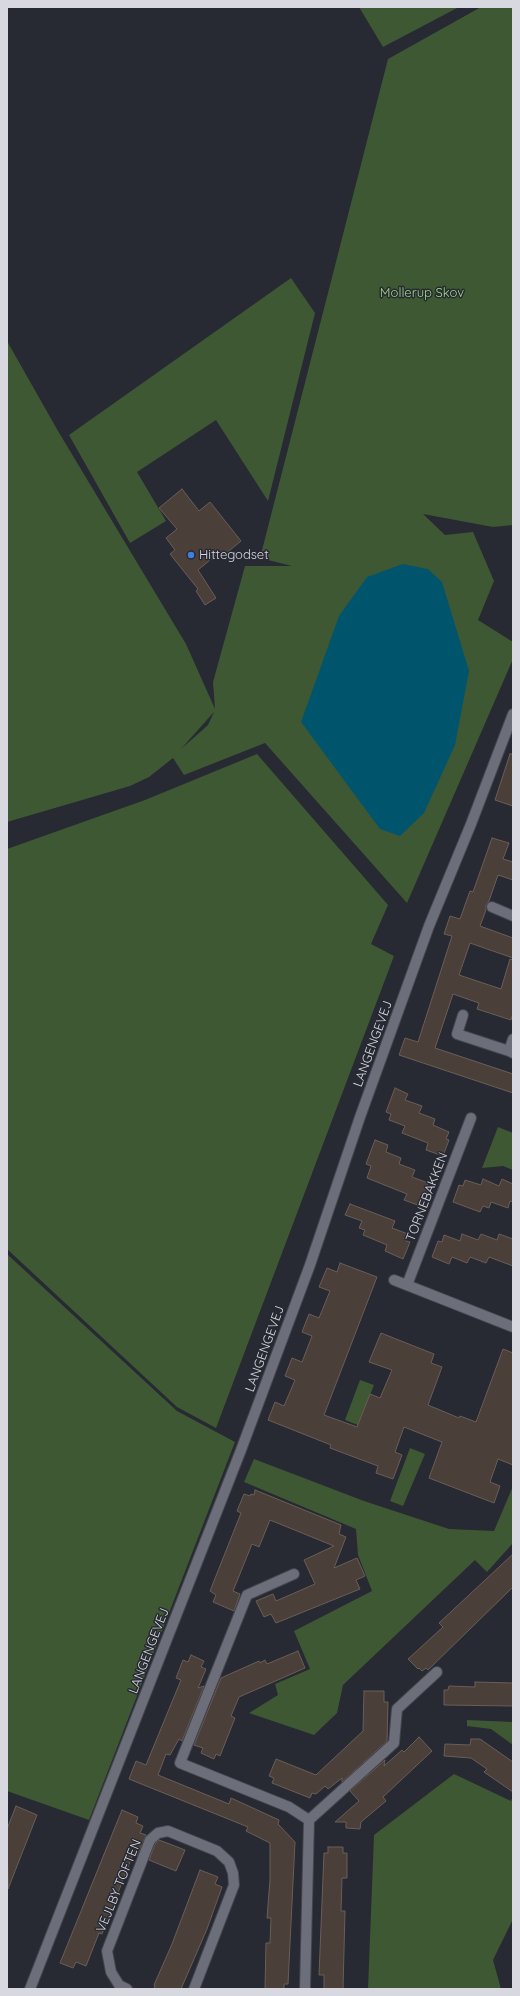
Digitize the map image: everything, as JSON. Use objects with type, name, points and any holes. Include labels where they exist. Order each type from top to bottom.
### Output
[{"type":"street","name":"LANGENGEVEJ","points":[[30,1989],[247,1436],[310,1265],[363,1109],[429,926],[471,824],[513,714]]},
{"type":"street","points":[[492,907],[513,916]]},
{"type":"street","points":[[463,1015],[457,1034],[511,1052],[513,1039]]},
{"type":"street","name":"TORNEBAKKEN","points":[[407,1285],[471,1118]]},
{"type":"street","points":[[394,1280],[513,1327]]},
{"type":"street","points":[[294,1574],[247,1595],[180,1764],[289,1807],[309,1820]]},
{"type":"street","points":[[305,1989],[309,1820],[394,1743],[397,1709],[437,1672]]},
{"type":"street","name":"VEJLBY TOFTEN","points":[[127,1989],[120,1985],[111,1972],[107,1951],[150,1840],[158,1834],[168,1831],[217,1851],[230,1862],[233,1873],[234,1885],[194,1989]]},
{"type":"green space","points":[[359,7],[459,7],[383,47]]},
{"type":"green space","name":"Mollerup Skov","points":[[481,7],[513,7],[513,525],[493,527],[423,514],[445,535],[473,532],[494,581],[478,620],[513,642],[513,659],[407,903],[265,743],[184,775],[173,758],[149,777],[130,786],[7,822],[7,341],[58,431],[186,644],[215,709],[213,682],[245,566],[292,566],[260,558],[388,59]],"holes":[[[214,712],[208,725],[181,749]]]},
{"type":"green space","points":[[291,278],[315,313],[268,501],[216,420],[137,472],[166,521],[130,543],[69,435]]},
{"type":"green space","points":[[257,754],[388,905],[371,944],[394,956],[216,1428],[177,1407],[7,1249],[7,849],[145,800]]},
{"type":"green space","points":[[498,1127],[513,1133],[513,1170],[503,1166],[482,1168]]},
{"type":"green space","points":[[7,1254],[177,1411],[235,1442],[89,1820],[7,1791]]},
{"type":"green space","points":[[360,1380],[374,1385],[358,1425],[345,1420]]},
{"type":"green space","points":[[410,1448],[425,1454],[403,1506],[390,1501]]},
{"type":"green space","points":[[254,1459],[364,1501],[449,1529],[494,1531],[513,1486],[513,1543],[487,1572],[475,1560],[343,1685],[337,1713],[314,1735],[249,1713],[278,1695],[275,1684],[310,1669],[294,1631],[372,1591],[358,1555],[356,1529],[244,1482]]},
{"type":"green space","points":[[467,1720],[513,1722],[513,1745],[491,1729],[467,1726]]},
{"type":"green space","points":[[454,1774],[511,1801],[513,1796],[513,1919],[493,1960],[501,1989],[368,1989],[374,1835]]},
{"type":"water","points":[[403,564],[428,569],[442,582],[469,671],[455,745],[424,813],[400,836],[380,829],[301,722],[339,616],[367,577]]},
{"type":"building","points":[[182,489],[199,511],[210,502],[241,541],[224,555],[221,551],[198,570],[216,598],[205,605],[196,591],[198,589],[170,554],[175,550],[166,538],[177,529],[159,508]]},
{"type":"building","points":[[510,754],[513,754],[513,806],[495,800]]},
{"type":"building","points":[[492,838],[509,843],[503,859],[513,862],[513,880],[498,875],[489,901],[486,905],[486,910],[480,926],[513,938],[513,958],[470,943],[459,975],[501,989],[510,959],[513,960],[513,1013],[511,1020],[477,1009],[479,1003],[453,994],[435,1048],[513,1074],[513,1093],[399,1055],[405,1038],[418,1042],[452,936],[444,934],[450,916],[460,919],[470,891],[473,892]]},
{"type":"building","points":[[395,1088],[408,1094],[405,1100],[422,1106],[419,1113],[435,1119],[433,1125],[449,1132],[446,1139],[449,1140],[443,1156],[426,1150],[428,1143],[402,1133],[405,1126],[389,1120],[391,1114],[386,1112]]},
{"type":"building","points":[[375,1140],[388,1145],[386,1152],[401,1158],[399,1164],[415,1170],[412,1177],[428,1183],[425,1189],[429,1190],[423,1207],[404,1200],[407,1194],[367,1178],[371,1166],[366,1164]]},
{"type":"building","points":[[483,1179],[499,1186],[502,1179],[513,1184],[513,1202],[510,1201],[508,1208],[491,1202],[489,1208],[483,1206],[480,1212],[453,1202],[459,1185],[463,1186],[465,1180],[481,1185]]},
{"type":"building","points":[[350,1204],[395,1221],[392,1228],[408,1234],[406,1241],[410,1242],[403,1259],[385,1251],[387,1245],[363,1235],[365,1230],[359,1228],[362,1221],[345,1215]]},
{"type":"building","points":[[462,1234],[478,1240],[481,1234],[497,1240],[499,1234],[513,1239],[513,1266],[489,1257],[486,1263],[470,1257],[467,1263],[452,1257],[449,1264],[432,1257],[438,1241],[442,1242],[444,1235],[460,1241]]},
{"type":"building","points":[[340,1263],[377,1277],[324,1415],[357,1427],[370,1394],[380,1398],[392,1370],[369,1362],[381,1333],[434,1354],[431,1363],[442,1367],[428,1405],[459,1418],[460,1416],[476,1422],[503,1349],[513,1353],[513,1465],[498,1459],[490,1482],[500,1486],[494,1503],[429,1478],[442,1442],[404,1427],[395,1452],[402,1455],[393,1479],[376,1473],[378,1466],[330,1448],[331,1445],[268,1420],[275,1402],[284,1406],[295,1380],[285,1376],[292,1358],[302,1362],[312,1336],[302,1332],[309,1314],[319,1318],[330,1291],[319,1287],[327,1268],[337,1272]]},
{"type":"building","points":[[255,1490],[341,1525],[339,1534],[346,1537],[334,1568],[357,1558],[365,1576],[356,1580],[360,1589],[276,1623],[271,1614],[264,1617],[256,1601],[273,1594],[276,1601],[315,1584],[304,1560],[334,1546],[270,1520],[259,1547],[252,1544],[233,1591],[240,1594],[234,1611],[213,1602],[216,1595],[210,1591],[241,1513],[237,1511],[244,1494],[250,1496],[251,1494],[254,1495]]},
{"type":"building","points":[[513,1554],[513,1587],[428,1670],[426,1668],[422,1671],[419,1668],[418,1669],[408,1659],[443,1627],[439,1623]]},
{"type":"building","points":[[298,1651],[305,1668],[239,1697],[231,1716],[235,1718],[220,1756],[216,1754],[214,1759],[201,1753],[203,1748],[194,1745],[221,1678],[259,1661],[260,1663],[265,1660],[267,1664]]},
{"type":"building","points":[[191,1655],[204,1661],[201,1667],[206,1669],[198,1688],[204,1686],[182,1741],[179,1739],[170,1755],[166,1754],[158,1775],[229,1804],[231,1798],[279,1820],[278,1824],[295,1842],[288,1984],[284,1984],[284,1989],[265,1989],[266,1943],[270,1943],[271,1918],[267,1918],[270,1880],[270,1843],[246,1831],[248,1827],[129,1779],[136,1761],[146,1765],[181,1680],[176,1678],[183,1660],[188,1662]]},
{"type":"building","points":[[475,1682],[513,1683],[513,1706],[444,1705],[444,1690],[448,1690],[449,1686],[475,1687]]},
{"type":"building","points":[[364,1691],[384,1691],[384,1702],[388,1702],[387,1741],[342,1782],[342,1778],[328,1789],[325,1786],[316,1794],[312,1793],[310,1798],[272,1783],[274,1778],[269,1776],[276,1759],[316,1775],[363,1731]]},
{"type":"building","points":[[419,1737],[432,1751],[383,1797],[386,1801],[361,1822],[360,1829],[346,1828],[346,1822],[335,1822],[359,1801],[350,1791],[385,1760],[384,1766],[402,1750],[404,1752]]},
{"type":"building","points":[[471,1739],[480,1739],[513,1762],[513,1792],[484,1772],[487,1769],[471,1758],[444,1756],[445,1744],[470,1745]]},
{"type":"building","points":[[16,1806],[37,1815],[8,1889],[7,1829]]},
{"type":"building","points":[[122,1810],[138,1817],[136,1823],[143,1826],[140,1833],[146,1835],[137,1856],[133,1854],[102,1934],[99,1933],[86,1966],[76,1962],[73,1968],[60,1963]]},
{"type":"building","points":[[159,1840],[185,1850],[176,1871],[149,1860],[155,1844]]},
{"type":"building","points":[[328,1847],[343,1847],[343,1853],[347,1853],[347,1878],[342,1878],[341,1911],[345,1911],[343,1989],[324,1989],[324,1975],[319,1975],[324,1853],[328,1853]]},
{"type":"building","points":[[200,1870],[218,1877],[215,1884],[222,1887],[207,1929],[181,1989],[154,1989],[154,1985],[172,1944]]},
{"type":"place","name":"Hittegodset","points":[[191,555]]}]
